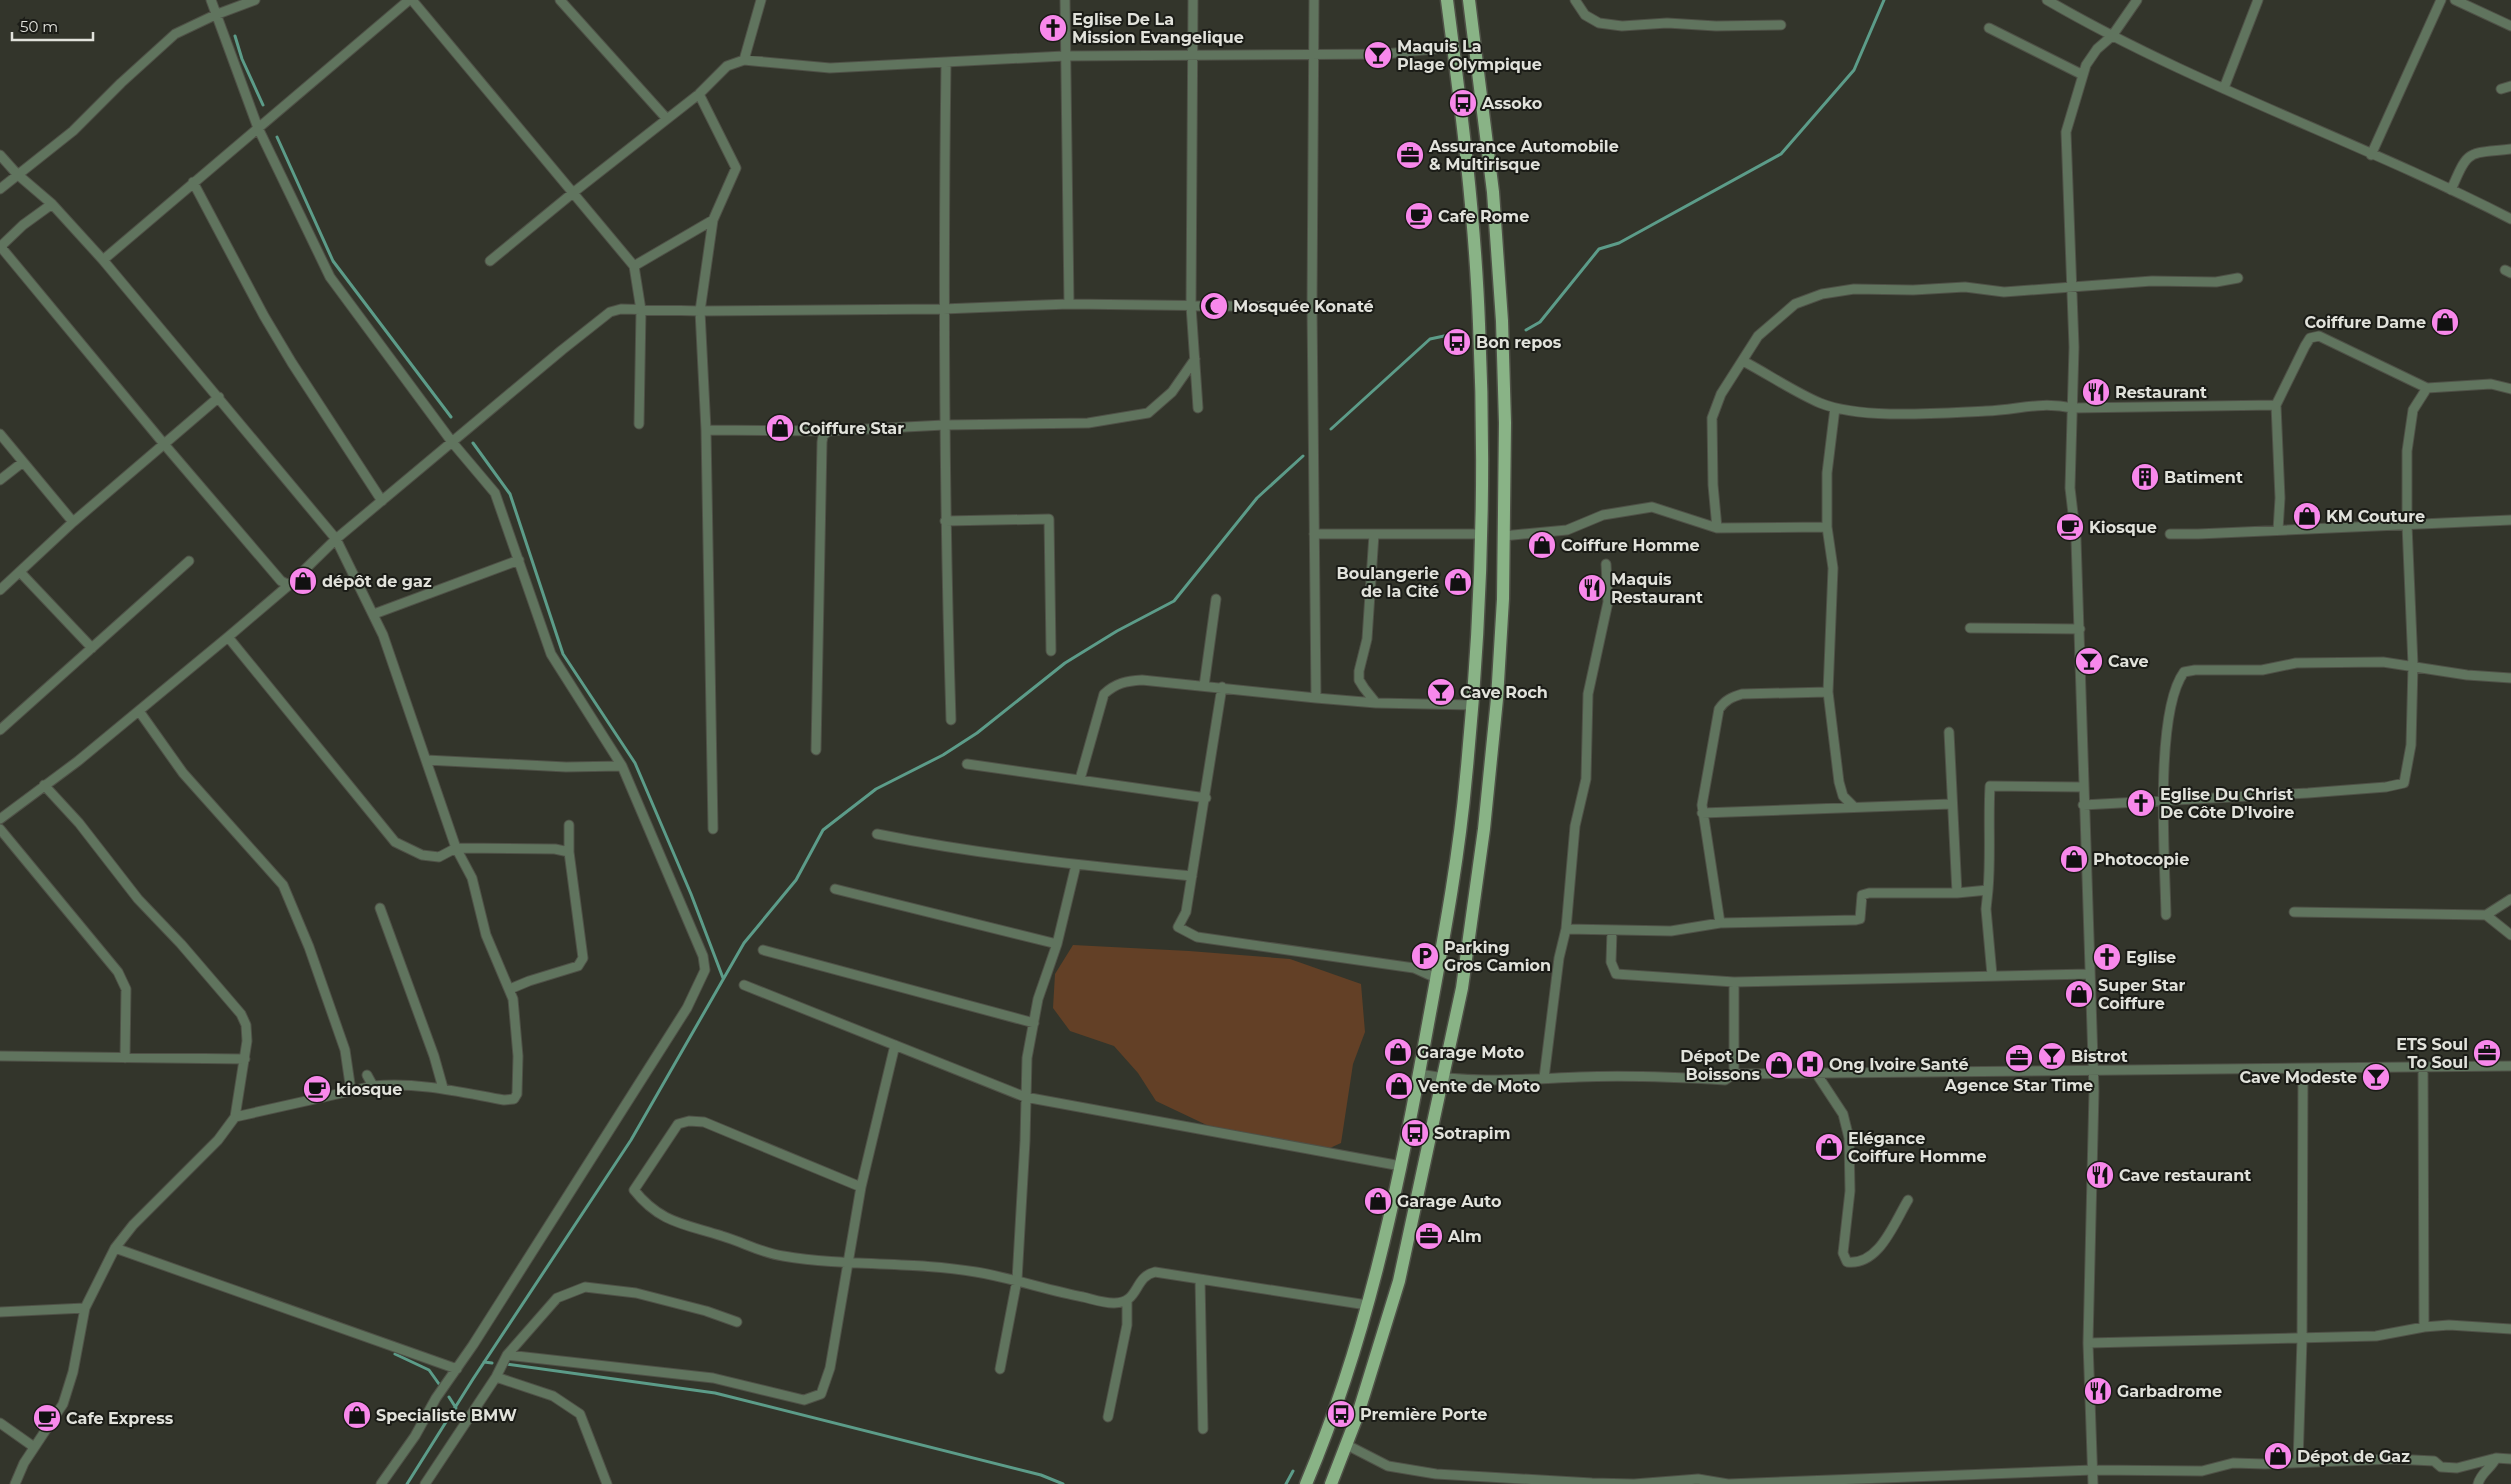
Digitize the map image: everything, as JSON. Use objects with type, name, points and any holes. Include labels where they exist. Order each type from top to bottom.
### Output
[{"type":"main road","points":[[1306,1484],[1328,1434],[1367,1305],[1401,1166],[1452,888],[1466,780],[1481,534],[1482,422],[1479,321],[1468,187],[1446,0]]},
{"type":"main road","points":[[1331,1484],[1347,1445],[1384,1334],[1399,1281],[1462,988],[1484,830],[1498,690],[1503,598],[1505,423],[1502,321],[1493,192],[1469,0]]},
{"type":"street","points":[[211,0],[258,128],[330,277],[452,442],[495,493],[551,654],[622,766],[703,956],[704,970],[687,1008],[457,1369],[436,1398],[415,1436],[381,1484]]},
{"type":"street","points":[[0,189],[73,131],[121,82],[175,34],[215,15],[256,0]]},
{"type":"street","points":[[102,260],[410,0],[574,192],[634,266],[641,310],[639,424]]},
{"type":"street","points":[[560,0],[667,119]]},
{"type":"street","points":[[744,60],[760,0]]},
{"type":"street","points":[[1065,0],[1064,56],[1069,304]]},
{"type":"street","points":[[1194,0],[1191,306],[1198,408]]},
{"type":"street","points":[[1314,0],[1312,308],[1316,698]]},
{"type":"street","points":[[1575,0],[1585,15],[1599,23],[1622,26],[1667,23],[1716,26],[1781,25]]},
{"type":"street","points":[[2047,0],[2112,36],[2511,219]]},
{"type":"street","points":[[2093,1484],[2088,1343],[2094,1131],[2093,1071],[2083,788],[2080,629],[2076,539],[2070,488],[2073,408],[2073,288],[2066,132],[2082,74],[2097,49],[2112,36],[2137,0]]},
{"type":"street","points":[[2224,88],[2258,0]]},
{"type":"street","points":[[2371,154],[2441,0]]},
{"type":"street","points":[[2455,0],[2511,26]]},
{"type":"street","points":[[1989,28],[2082,74]]},
{"type":"street","points":[[490,261],[699,94],[727,66],[744,60],[830,68],[946,64],[1064,56],[1385,54],[1453,47]]},
{"type":"street","points":[[946,64],[943,309],[945,521],[951,720]]},
{"type":"street","points":[[2501,89],[2511,86]]},
{"type":"street","points":[[699,94],[736,168],[713,220],[700,311],[706,430],[713,828]]},
{"type":"street","points":[[2451,190],[2464,160],[2470,155],[2511,149]]},
{"type":"street","points":[[0,155],[17,174],[52,204],[102,260],[219,397],[336,539],[374,614],[456,848],[472,878],[486,935],[510,989],[514,1007],[518,1056],[516,1098],[504,1100],[443,1088],[407,1084],[373,1086],[236,1117]]},
{"type":"street","points":[[193,182],[273,332],[382,501]]},
{"type":"street","points":[[52,204],[23,225],[0,247],[281,581],[289,585]]},
{"type":"street","points":[[634,266],[713,220]]},
{"type":"street","points":[[1717,528],[1713,485],[1712,418],[1721,394],[1758,336],[1775,319],[1795,304],[1822,294],[1854,289],[1913,290],[1964,287],[2004,292],[2152,281],[2216,282],[2238,278]]},
{"type":"street","points":[[0,819],[78,761],[139,711],[289,585],[336,539],[610,312],[621,309],[700,311],[943,309],[1069,304],[1312,308]]},
{"type":"street","points":[[2278,530],[2280,498],[2276,405],[2310,338],[2319,336],[2427,388],[2491,384],[2511,390]]},
{"type":"street","points":[[706,430],[828,431],[944,425],[1088,424],[1148,413],[1172,392],[1195,359]]},
{"type":"street","points":[[1743,361],[1819,403],[1835,408],[1878,414],[1988,411],[2043,404],[2073,408],[2276,405]]},
{"type":"street","points":[[2084,805],[2376,788],[2404,783],[2411,745],[2413,665],[2407,525],[2407,451],[2412,410],[2427,388]]},
{"type":"street","points":[[0,590],[73,522],[219,397]]},
{"type":"street","points":[[1835,408],[1827,473],[1827,527],[1833,568],[1828,692],[1839,782],[1843,796],[1854,807]]},
{"type":"street","points":[[816,750],[822,442],[823,436],[828,431]]},
{"type":"street","points":[[0,434],[73,522]]},
{"type":"street","points":[[0,480],[22,462]]},
{"type":"street","points":[[1503,536],[1567,530],[1603,514],[1652,507],[1717,528],[1827,527]]},
{"type":"street","points":[[945,521],[1049,518],[1051,651]]},
{"type":"street","points":[[2170,534],[2511,520]]},
{"type":"street","points":[[1314,534],[1481,534]]},
{"type":"street","points":[[1374,534],[1367,639],[1359,670],[1359,680],[1376,703]]},
{"type":"street","points":[[374,614],[519,560]]},
{"type":"street","points":[[0,730],[189,561]]},
{"type":"street","points":[[1544,1078],[1559,958],[1566,929],[1576,826],[1586,779],[1588,694],[1608,602],[1606,564]]},
{"type":"street","points":[[20,572],[92,648]]},
{"type":"street","points":[[1204,686],[1216,598]]},
{"type":"street","points":[[1970,628],[2080,629]]},
{"type":"street","points":[[228,637],[395,842],[422,855],[439,857],[456,848],[555,849],[569,852]]},
{"type":"street","points":[[2166,914],[2164,801],[2168,713],[2178,681],[2184,672],[2195,670],[2262,670],[2296,664],[2383,662],[2413,665],[2466,675],[2511,678]]},
{"type":"street","points":[[1080,779],[1104,694],[1114,685],[1142,680],[1376,703],[1472,705]]},
{"type":"street","points":[[1222,687],[1206,798],[1186,912],[1178,927],[1197,937],[1414,968],[1436,978]]},
{"type":"street","points":[[1720,923],[1702,813],[1702,798],[1719,709],[1723,703],[1734,696],[1742,694],[1828,692]]},
{"type":"street","points":[[139,711],[183,773],[283,885],[310,946],[345,1050],[351,1091]]},
{"type":"street","points":[[1949,732],[1956,893]]},
{"type":"street","points":[[426,760],[566,767],[622,766]]},
{"type":"street","points":[[968,764],[1206,798]]},
{"type":"street","points":[[15,1484],[24,1463],[63,1404],[73,1372],[85,1308],[115,1248],[133,1225],[218,1140],[236,1117],[247,1032],[241,1014],[181,944],[138,899],[79,823],[44,785]]},
{"type":"street","points":[[1992,975],[1986,909],[1991,858],[1988,834],[1990,786],[2083,788]]},
{"type":"street","points":[[1702,813],[1951,804]]},
{"type":"street","points":[[510,989],[578,966],[583,958],[569,852],[569,824]]},
{"type":"street","points":[[0,829],[118,972],[126,989],[125,1058]]},
{"type":"street","points":[[877,834],[930,845],[1076,865],[1192,876]]},
{"type":"street","points":[[1000,1369],[1017,1280],[1025,1141],[1027,1058],[1044,980],[1057,944],[1076,865]]},
{"type":"street","points":[[836,889],[1057,944]]},
{"type":"street","points":[[1566,929],[1671,931],[1720,923],[1856,920],[1860,919],[1862,895],[1869,893],[1956,893],[1988,890]]},
{"type":"street","points":[[2294,912],[2486,914],[2511,899]]},
{"type":"street","points":[[380,908],[434,1056],[443,1088]]},
{"type":"street","points":[[2486,914],[2511,935]]},
{"type":"street","points":[[1612,930],[1611,962],[1616,974],[1734,982],[2089,974]]},
{"type":"street","points":[[763,950],[1034,1023]]},
{"type":"street","points":[[1734,982],[1734,1074]]},
{"type":"street","points":[[744,985],[1025,1097],[1401,1166]]},
{"type":"street","points":[[507,1355],[713,1378],[804,1400],[821,1394],[830,1368],[850,1263],[861,1187],[895,1045]]},
{"type":"street","points":[[0,1056],[244,1059]]},
{"type":"street","points":[[1419,1074],[1442,1078],[1544,1078],[1641,1075],[1725,1080],[1734,1074],[2511,1066]]},
{"type":"street","points":[[2423,1067],[2424,1327]]},
{"type":"street","points":[[2298,1462],[2302,1339],[2303,1069]]},
{"type":"street","points":[[1816,1073],[1843,1114],[1849,1138],[1850,1191],[1843,1253],[1847,1262],[1858,1264],[1875,1253],[1908,1200]]},
{"type":"street","points":[[367,1075],[373,1086]]},
{"type":"street","points":[[861,1187],[704,1122],[689,1121],[678,1124],[634,1190],[647,1206],[681,1225],[724,1236],[781,1256],[850,1263],[946,1268],[1017,1280],[1060,1293],[1113,1303],[1126,1301],[1133,1296],[1144,1277],[1149,1273],[1155,1272],[1367,1305]]},
{"type":"street","points":[[115,1248],[457,1369]]},
{"type":"street","points":[[1200,1279],[1204,1429]]},
{"type":"street","points":[[426,1484],[496,1376],[507,1355],[557,1298],[585,1287],[636,1293],[706,1311],[737,1322]]},
{"type":"street","points":[[1108,1417],[1127,1325],[1126,1301]]},
{"type":"street","points":[[0,1312],[85,1308]]},
{"type":"street","points":[[2088,1343],[2376,1336],[2424,1327],[2470,1325],[2511,1329]]},
{"type":"street","points":[[496,1376],[553,1396],[580,1414],[607,1484]]},
{"type":"street","points":[[0,1423],[34,1447]]},
{"type":"street","points":[[1347,1445],[1388,1466],[1436,1474],[1634,1484],[1698,1479],[1728,1484],[1841,1482],[2093,1470],[2202,1471],[2233,1463],[2417,1460],[2434,1461],[2441,1467],[2457,1468],[2496,1458],[2511,1459]]},
{"type":"street","points":[[2478,1484],[2484,1472],[2491,1467],[2496,1458]]},
{"type":"street","points":[[1981,1484],[1988,1475]]},
{"type":"shaded area","points":[[1073,945],[1290,959],[1361,984],[1365,1032],[1353,1064],[1341,1143],[1321,1152],[1273,1147],[1213,1128],[1156,1101],[1138,1073],[1114,1046],[1070,1031],[1053,1008],[1055,974]]},
{"type":"waterway","points":[[1526,330],[1540,322],[1599,249],[1619,243],[1781,154],[1854,70],[1884,0]]},
{"type":"waterway","points":[[235,36],[242,59],[263,105]]},
{"type":"waterway","points":[[277,137],[333,261],[451,417]]},
{"type":"waterway","points":[[1331,429],[1430,339],[1458,333]]},
{"type":"waterway","points":[[473,443],[510,494],[563,654],[635,763],[691,894],[723,978]]},
{"type":"waterway","points":[[407,1484],[473,1379],[631,1140],[744,943],[796,880],[823,830],[876,789],[943,755],[977,733],[1065,663],[1117,631],[1174,601],[1257,498],[1303,456]]},
{"type":"waterway","points":[[395,1354],[429,1370],[439,1384]]},
{"type":"waterway","points":[[484,1362],[492,1363]]},
{"type":"waterway","points":[[506,1364],[715,1393],[1041,1475],[1063,1484]]},
{"type":"waterway","points":[[449,1397],[456,1408]]},
{"type":"waterway","points":[[1286,1484],[1293,1471]]},
{"type":"place","name":"Eglise De La Mission Evangelique","points":[[1053,28]]},
{"type":"place","name":"Maquis La Plage Olympique","points":[[1378,55]]},
{"type":"place","name":"Assoko","points":[[1463,103]]},
{"type":"place","name":"Assurance Automobile & Multirisque","points":[[1410,155]]},
{"type":"place","name":"Cafe Rome","points":[[1419,216]]},
{"type":"place","name":"Mosquée Konaté","points":[[1214,306]]},
{"type":"place","name":"Coiffure Dame","points":[[2445,322]]},
{"type":"place","name":"Bon repos","points":[[1457,342]]},
{"type":"place","name":"Restaurant","points":[[2096,392]]},
{"type":"place","name":"Coiffure Star","points":[[780,428]]},
{"type":"place","name":"Batiment","points":[[2145,477]]},
{"type":"place","name":"KM Couture","points":[[2307,516]]},
{"type":"place","name":"Kiosque","points":[[2070,527]]},
{"type":"place","name":"Coiffure Homme","points":[[1542,545]]},
{"type":"place","name":"dépôt de gaz","points":[[303,581]]},
{"type":"place","name":"Boulangerie de la Cité","points":[[1458,582]]},
{"type":"place","name":"Maquis Restaurant","points":[[1592,588]]},
{"type":"place","name":"Cave","points":[[2089,661]]},
{"type":"place","name":"Cave Roch","points":[[1441,692]]},
{"type":"place","name":"Eglise Du Christ De Côte D'Ivoire","points":[[2141,803]]},
{"type":"place","name":"Photocopie","points":[[2074,859]]},
{"type":"place","name":"Parking Gros Camion","points":[[1425,956]]},
{"type":"place","name":"Eglise","points":[[2107,957]]},
{"type":"place","name":"Super Star Coiffure","points":[[2079,994]]},
{"type":"place","name":"Garage Moto","points":[[1398,1052]]},
{"type":"place","name":"ETS Soul To Soul","points":[[2487,1053]]},
{"type":"place","name":"Bistrot","points":[[2052,1056]]},
{"type":"place","name":"Agence Star Time","points":[[2019,1058]]},
{"type":"place","name":"Ong Ivoire Santé","points":[[1810,1064]]},
{"type":"place","name":"Dépot De Boissons","points":[[1779,1065]]},
{"type":"place","name":"Cave Modeste","points":[[2376,1077]]},
{"type":"place","name":"Vente de Moto","points":[[1399,1086]]},
{"type":"place","name":"kiosque","points":[[317,1089]]},
{"type":"place","name":"Sotrapim","points":[[1415,1133]]},
{"type":"place","name":"Elégance Coiffure Homme","points":[[1829,1147]]},
{"type":"place","name":"Cave restaurant","points":[[2100,1175]]},
{"type":"place","name":"Garage Auto","points":[[1378,1201]]},
{"type":"place","name":"Alm","points":[[1429,1236]]},
{"type":"place","name":"Garbadrome","points":[[2098,1391]]},
{"type":"place","name":"Première Porte","points":[[1341,1414]]},
{"type":"place","name":"Specialiste BMW","points":[[357,1415]]},
{"type":"place","name":"Cafe Express","points":[[47,1418]]},
{"type":"place","name":"Dépot de Gaz","points":[[2278,1456]]}]
